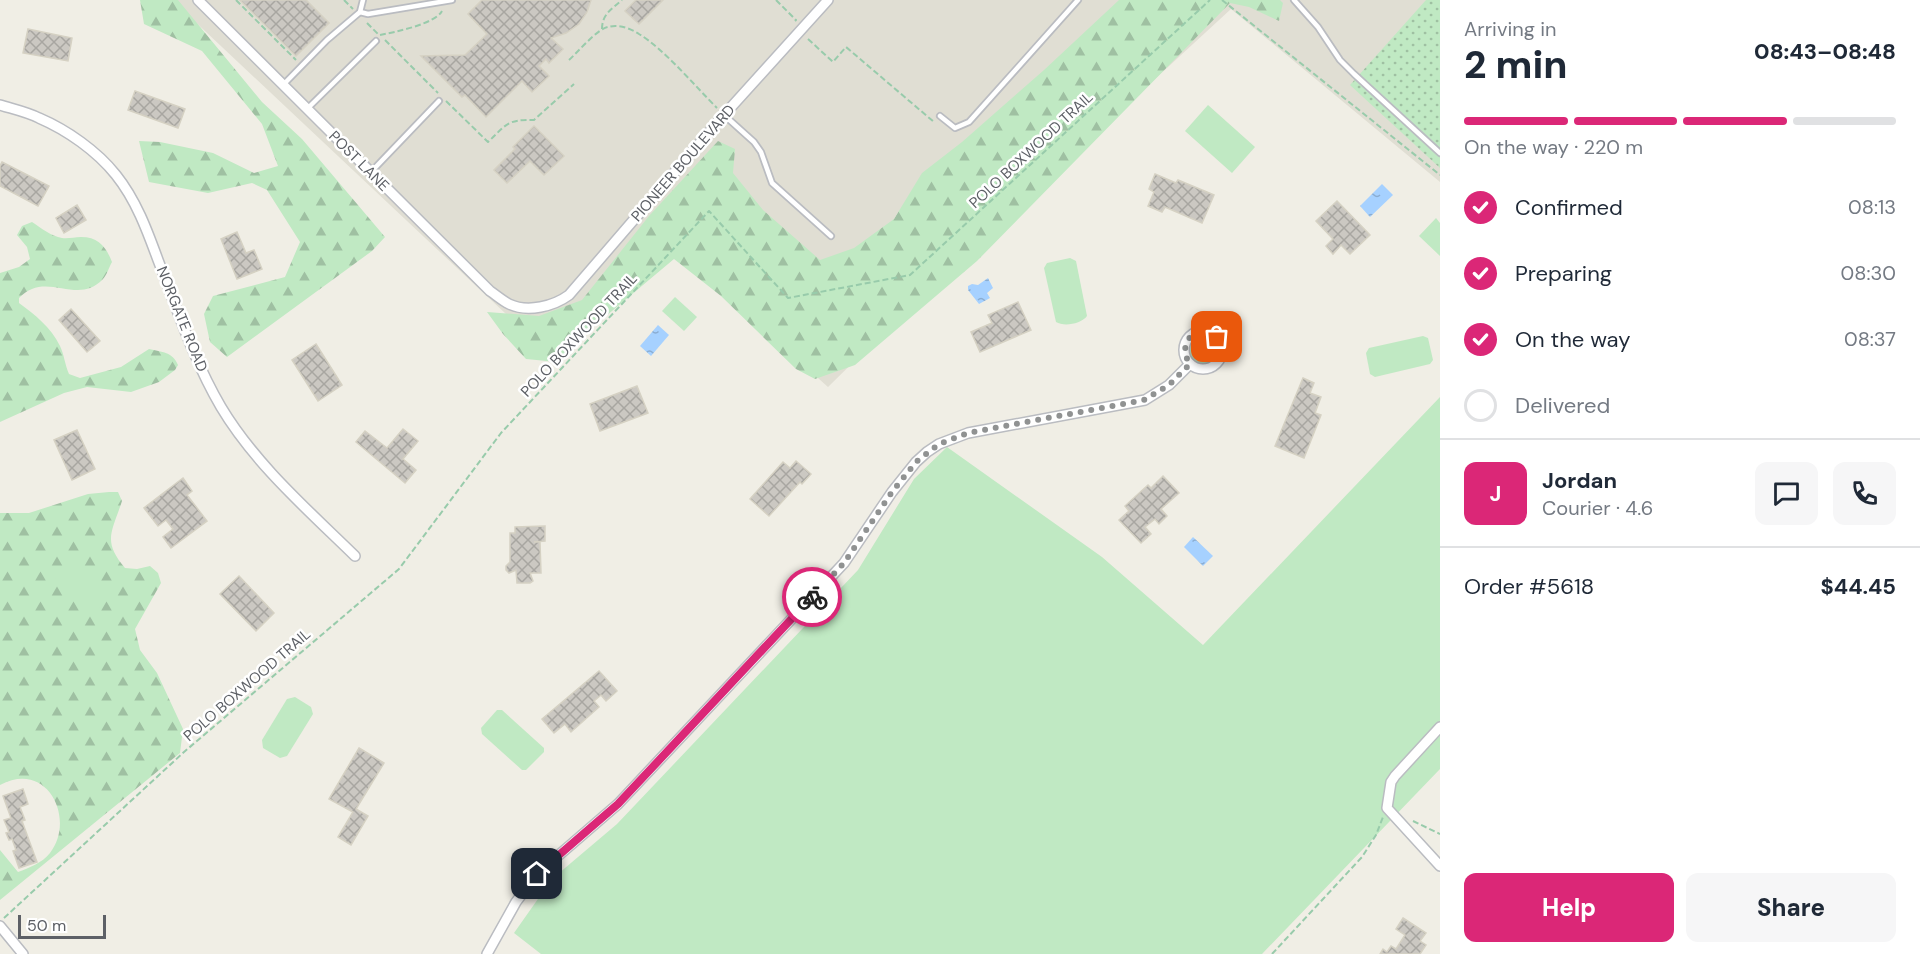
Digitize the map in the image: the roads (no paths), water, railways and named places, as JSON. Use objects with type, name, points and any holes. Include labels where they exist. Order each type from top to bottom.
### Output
[{"type":"street","name":"POST LANE","points":[[198,0],[489,291],[510,305],[528,308]]},
{"type":"street","name":"PIONEER BOULEVARD","points":[[528,308],[548,306],[569,296],[724,115],[828,0]]},
{"type":"street","name":"NORGATE ROAD","points":[[0,105],[38,117],[65,131],[114,172],[141,215],[194,352],[221,408],[275,477],[355,556]]},
{"type":"street","points":[[1207,331],[1217,337],[1222,349],[1219,361],[1214,366],[1202,369],[1190,364],[1186,359],[1184,347],[1190,336],[1207,331]]},
{"type":"street","points":[[487,954],[516,902],[537,874],[618,804],[844,563],[892,492],[927,452],[939,444],[968,433],[1144,400],[1169,385],[1190,364]]},
{"type":"street","points":[[1440,727],[1391,782],[1387,808],[1440,866]]},
{"type":"street","points":[[0,924],[23,954]]},
{"type":"lane","points":[[283,85],[327,40],[359,13],[363,0]]},
{"type":"lane","points":[[359,13],[368,14],[452,0]]},
{"type":"lane","points":[[940,116],[955,128],[969,122],[1078,0]]},
{"type":"lane","points":[[1294,0],[1318,27],[1340,60],[1353,74],[1440,153]]},
{"type":"lane","points":[[307,109],[376,41]]},
{"type":"lane","points":[[371,172],[439,102]]},
{"type":"lane","points":[[724,115],[754,142],[761,152],[772,183],[831,236]]},
{"type":"water","points":[[1382,184],[1393,195],[1370,217],[1360,206]]},
{"type":"water","points":[[988,278],[993,288],[987,293],[990,298],[979,304],[968,290],[968,286],[978,285]]},
{"type":"water","points":[[658,325],[669,335],[651,356],[640,346]]},
{"type":"water","points":[[1193,537],[1213,556],[1203,566],[1184,547]]}]
